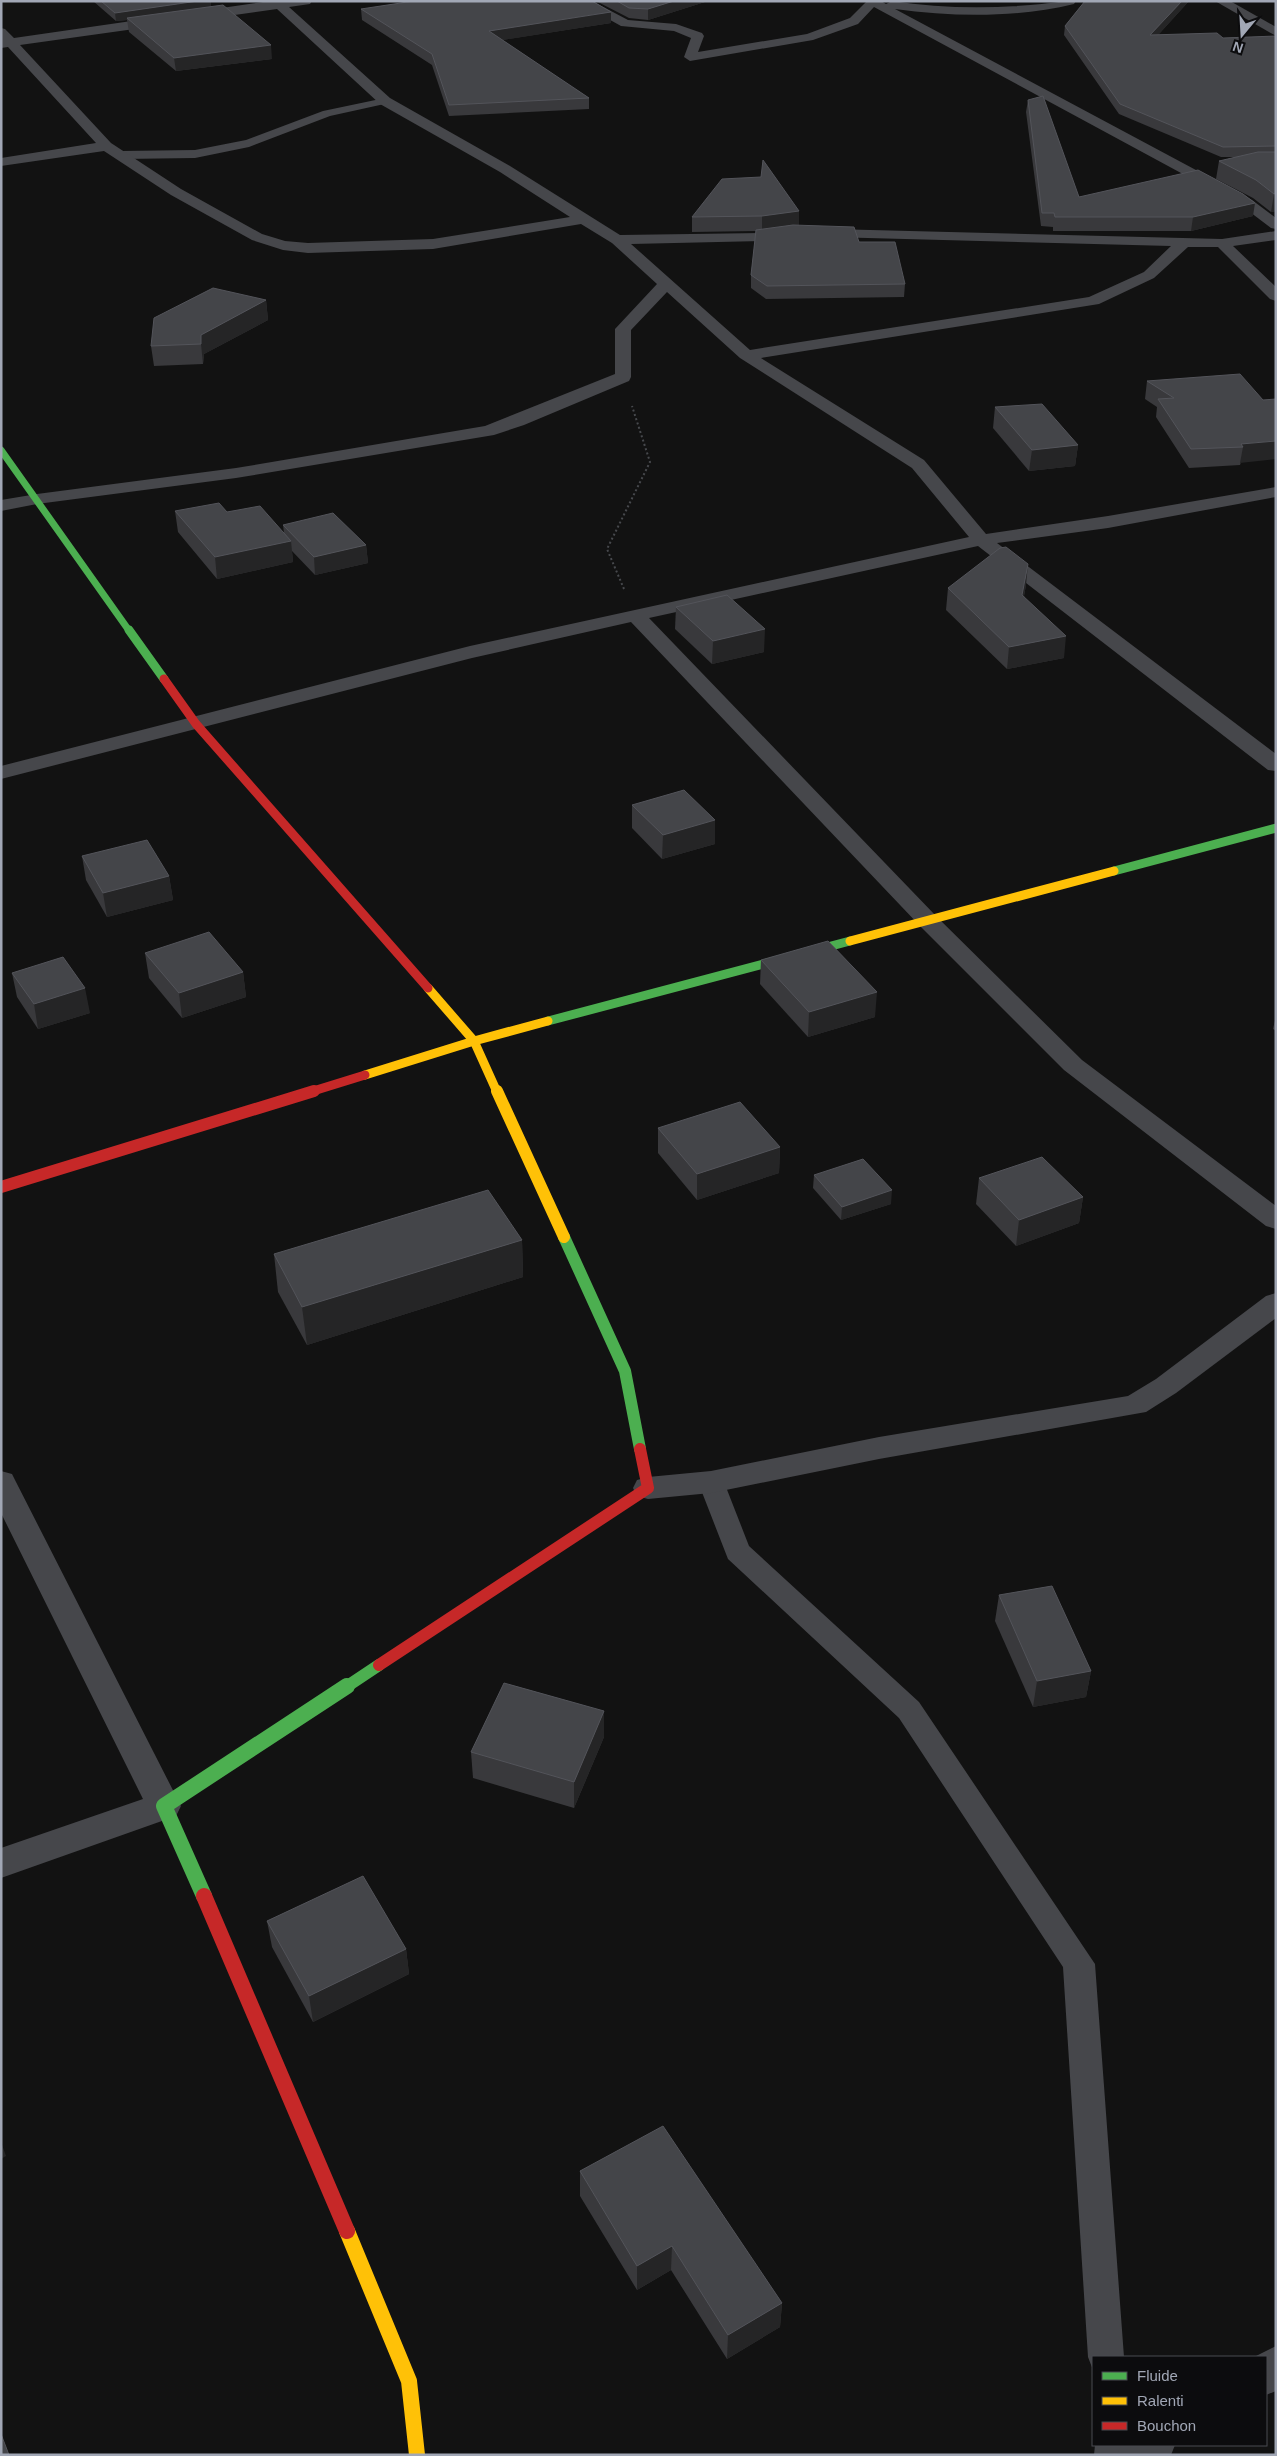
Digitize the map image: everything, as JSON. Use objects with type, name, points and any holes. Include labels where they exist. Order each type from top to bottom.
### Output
[{"type":"street","points":[[7,43],[279,3],[306,1]]},
{"type":"street","points":[[582,1],[625,23],[676,28],[698,36],[690,57],[809,36],[854,21],[872,2]]},
{"type":"street","points":[[872,2],[935,11],[1031,9],[1070,1]]},
{"type":"street","points":[[1222,1],[1276,32]]},
{"type":"street","points":[[872,2],[1247,203],[1276,226]]},
{"type":"street","points":[[279,3],[385,101],[505,169],[617,240],[746,355],[918,464],[981,540],[1276,765]]},
{"type":"street","points":[[1,32],[7,43],[106,146],[176,192],[257,237],[284,245],[308,248],[433,244],[582,219]]},
{"type":"street","points":[[1,162],[106,146]]},
{"type":"street","points":[[617,240],[762,236],[792,232],[1222,243],[1276,235]]},
{"type":"street","points":[[746,355],[1093,301],[1149,275],[1184,242]]},
{"type":"street","points":[[1222,243],[1276,296]]},
{"type":"street","points":[[1,506],[236,473],[488,431],[518,421],[623,377],[622,329],[666,284]]},
{"type":"street","points":[[1,450],[196,724],[474,1041],[625,1370],[648,1488]]},
{"type":"street","points":[[1,772],[196,724],[470,652],[636,615],[981,540],[1108,522],[1276,492]]},
{"type":"street","points":[[636,615],[928,921],[1073,1065],[1276,1220]]},
{"type":"street","points":[[1,1187],[474,1041],[1276,828]]},
{"type":"street","points":[[1,1863],[164,1806],[648,1488],[711,1482],[879,1448],[1135,1405],[1166,1386],[1276,1303]]},
{"type":"street","points":[[1,1482],[164,1806],[277,2066],[409,2381],[417,2455]]},
{"type":"street","points":[[1138,2455],[1152,2446]]},
{"type":"lane","points":[[122,155],[195,154],[240,145],[328,113],[385,101]]},
{"type":"lane","points":[[711,1482],[738,1552],[909,1710],[1079,1964],[1106,2356]]},
{"type":"path","points":[[623,377],[650,462],[607,549],[636,615]]},
{"type":"building","points":[[101,1],[198,1],[115,13]]},
{"type":"building","points":[[414,1],[592,1],[611,12],[489,31],[589,98],[449,105],[432,54],[361,9]]},
{"type":"building","points":[[617,1],[674,1],[648,9],[629,8]]},
{"type":"building","points":[[1085,1],[1182,1],[1150,35],[1217,33],[1223,38],[1276,36],[1276,146],[1223,147],[1120,104],[1065,26]]},
{"type":"building","points":[[223,5],[271,45],[174,58],[127,18]]},
{"type":"building","points":[[1043,96],[1079,197],[1198,170],[1243,194],[1255,203],[1193,217],[1055,217],[1054,213],[1042,213],[1028,100]]},
{"type":"building","points":[[1258,152],[1276,152],[1276,193],[1274,194],[1256,180],[1219,161]]},
{"type":"building","points":[[763,160],[799,211],[762,216],[692,217],[722,179],[761,177]]},
{"type":"building","points":[[793,225],[854,227],[859,242],[895,242],[905,284],[767,286],[751,275],[756,230]]},
{"type":"building","points":[[213,288],[266,300],[201,335],[201,344],[151,346],[154,318]]},
{"type":"building","points":[[1240,374],[1263,400],[1276,399],[1276,441],[1241,444],[1243,447],[1191,449],[1158,399],[1174,398],[1147,381]]},
{"type":"building","points":[[1042,404],[1078,445],[1032,450],[995,407]]},
{"type":"building","points":[[219,503],[227,512],[260,506],[291,541],[215,557],[175,511]]},
{"type":"building","points":[[333,513],[366,545],[314,557],[283,525]]},
{"type":"building","points":[[1006,547],[1028,564],[1022,595],[1066,636],[1009,647],[948,588],[1000,548]]},
{"type":"building","points":[[727,595],[765,629],[713,641],[676,607]]},
{"type":"building","points":[[684,790],[715,820],[663,835],[632,805]]},
{"type":"building","points":[[147,840],[169,876],[103,893],[82,856]]},
{"type":"building","points":[[209,932],[243,972],[179,993],[145,953]]},
{"type":"building","points":[[828,941],[877,992],[809,1012],[761,960]]},
{"type":"building","points":[[63,957],[85,988],[34,1004],[12,973]]},
{"type":"building","points":[[740,1102],[780,1147],[697,1174],[658,1128]]},
{"type":"building","points":[[1042,1157],[1083,1197],[1019,1220],[979,1178]]},
{"type":"building","points":[[863,1159],[892,1190],[842,1207],[814,1175]]},
{"type":"building","points":[[488,1190],[522,1240],[302,1307],[274,1254]]},
{"type":"building","points":[[1052,1586],[1091,1671],[1037,1681],[999,1595]]},
{"type":"building","points":[[504,1683],[604,1711],[574,1782],[471,1752]]},
{"type":"building","points":[[363,1876],[406,1949],[309,1996],[267,1921]]},
{"type":"building","points":[[663,2126],[782,2303],[728,2335],[672,2246],[637,2266],[580,2171]]},
{"type":"building","points":[[1,2434],[9,2455],[1,2455]]},
{"type":"traffic: fast","points":[[1,450],[164,679]]},
{"type":"traffic: fast","points":[[1114,871],[1276,828]]},
{"type":"traffic: fast","points":[[548,1021],[850,941]]},
{"type":"traffic: fast","points":[[564,1237],[625,1371],[640,1449]]},
{"type":"traffic: fast","points":[[204,1896],[164,1806],[379,1665]]},
{"type":"traffic: slow","points":[[850,941],[1114,871]]},
{"type":"traffic: slow","points":[[428,988],[474,1041],[564,1237]]},
{"type":"traffic: slow","points":[[365,1075],[474,1041],[548,1021]]},
{"type":"traffic: slow","points":[[347,2231],[409,2381],[417,2455]]},
{"type":"traffic: jam","points":[[164,679],[196,724],[428,988]]},
{"type":"traffic: jam","points":[[1,1187],[365,1075]]},
{"type":"traffic: jam","points":[[379,1665],[648,1488],[640,1449]]},
{"type":"traffic: jam","points":[[204,1896],[347,2231]]}]
